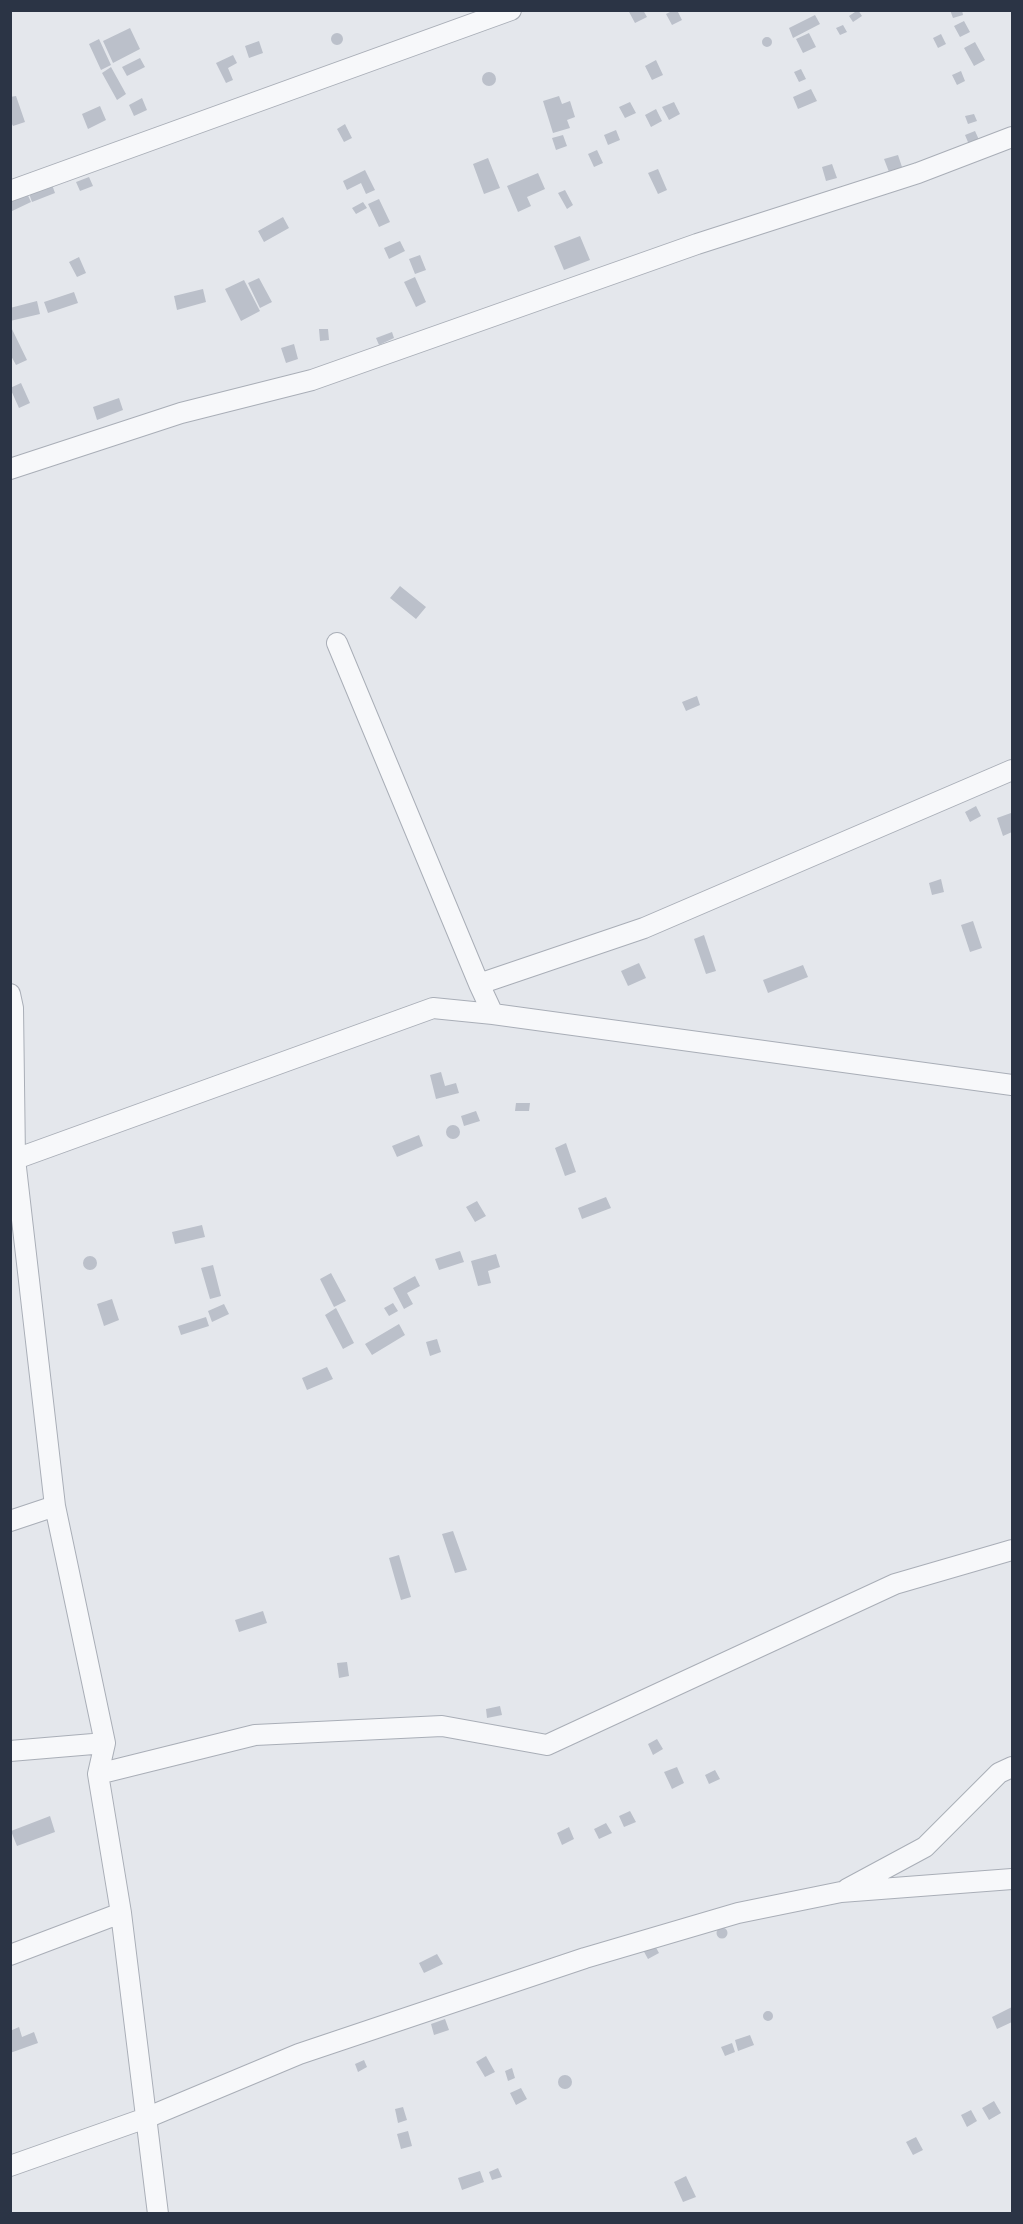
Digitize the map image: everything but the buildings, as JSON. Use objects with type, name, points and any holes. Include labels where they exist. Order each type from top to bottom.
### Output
[{"type":"street","points":[[10,191],[511,10]]},
{"type":"street","points":[[10,470],[181,413],[312,380],[697,244],[918,173],[1012,136]]},
{"type":"street","points":[[337,643],[493,1014]]},
{"type":"street","points":[[479,984],[644,928],[1012,770]]},
{"type":"street","points":[[10,994],[14,1008],[13,1160],[55,1506],[105,1743],[98,1774],[121,1913],[158,2214]]},
{"type":"street","points":[[13,1160],[433,1008],[493,1014],[1012,1085]]},
{"type":"street","points":[[10,1521],[55,1506]]},
{"type":"street","points":[[98,1774],[255,1735],[442,1726],[547,1745],[895,1584],[1012,1550]]},
{"type":"street","points":[[10,1751],[105,1743]]},
{"type":"street","points":[[842,1892],[925,1847],[999,1773],[1012,1767]]},
{"type":"street","points":[[10,2166],[146,2118],[299,2054],[585,1958],[738,1913],[842,1892],[1012,1880]]},
{"type":"street","points":[[10,1955],[121,1913]]}]
